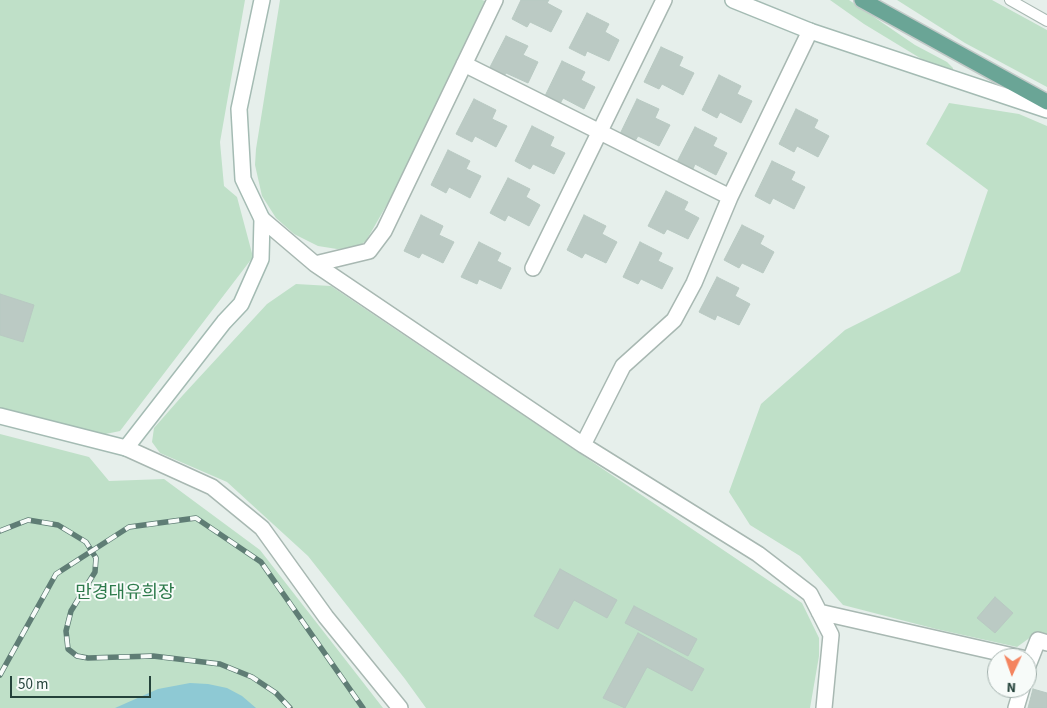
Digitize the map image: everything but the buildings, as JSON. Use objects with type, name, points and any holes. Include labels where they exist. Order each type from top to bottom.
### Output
[{"type":"main road","points":[[862,0],[1047,102]]},
{"type":"street","points":[[262,0],[239,109],[242,178],[262,219],[315,264],[583,444],[758,554],[810,594],[831,635],[824,708]]},
{"type":"street","points":[[315,264],[369,251],[384,231],[495,0]]},
{"type":"street","points":[[532,268],[664,0]]},
{"type":"street","points":[[733,0],[810,30],[1047,110]]},
{"type":"street","points":[[583,444],[623,366],[674,320],[694,283],[730,196],[810,30]]},
{"type":"street","points":[[464,64],[730,196]]},
{"type":"street","points":[[126,448],[224,322],[241,304],[261,259],[262,219]]},
{"type":"street","points":[[0,416],[126,448],[212,487],[262,528],[326,617],[400,708]]},
{"type":"street","points":[[820,612],[987,652]]},
{"type":"street","points":[[1033,648],[1038,640],[1047,642]]},
{"type":"lane","points":[[1010,0],[1047,21]]},
{"type":"green space","points":[[0,0],[245,0],[220,142],[224,186],[237,197],[253,257],[120,431],[96,436],[0,410]]},
{"type":"green space","points":[[280,0],[482,0],[488,2],[405,173],[366,241],[356,248],[337,249],[318,246],[294,234],[276,218],[262,196],[255,165],[256,149]]},
{"type":"green space","points":[[830,0],[849,0],[915,45],[947,62],[953,68],[953,72],[943,72],[864,24]]},
{"type":"green space","points":[[897,0],[992,0],[1047,30],[1047,87],[965,43]]},
{"type":"green space","points":[[949,103],[1019,114],[1047,126],[1047,637],[1035,634],[1017,647],[936,629],[843,605],[800,556],[750,525],[729,492],[761,404],[845,330],[960,272],[988,190],[926,144]]},
{"type":"green space","points":[[296,284],[331,286],[802,603],[819,638],[819,656],[810,708],[426,708],[308,556],[227,482],[160,453],[152,442],[154,428],[183,395],[267,304]]},
{"type":"green space","name":"만경대유희장","points":[[0,434],[89,457],[109,481],[164,479],[260,550],[383,708],[0,708]]},
{"type":"water","points":[[190,683],[227,688],[242,696],[256,708],[115,708],[158,689]]},
{"type":"railway","points":[[0,675],[56,574],[129,527],[196,518],[261,562],[363,708]]},
{"type":"railway","points":[[0,531],[28,520],[58,525],[86,542],[96,558],[95,572],[71,611],[66,631],[68,649],[77,656],[88,658],[153,656],[220,664],[252,677],[276,693],[290,708]]}]
